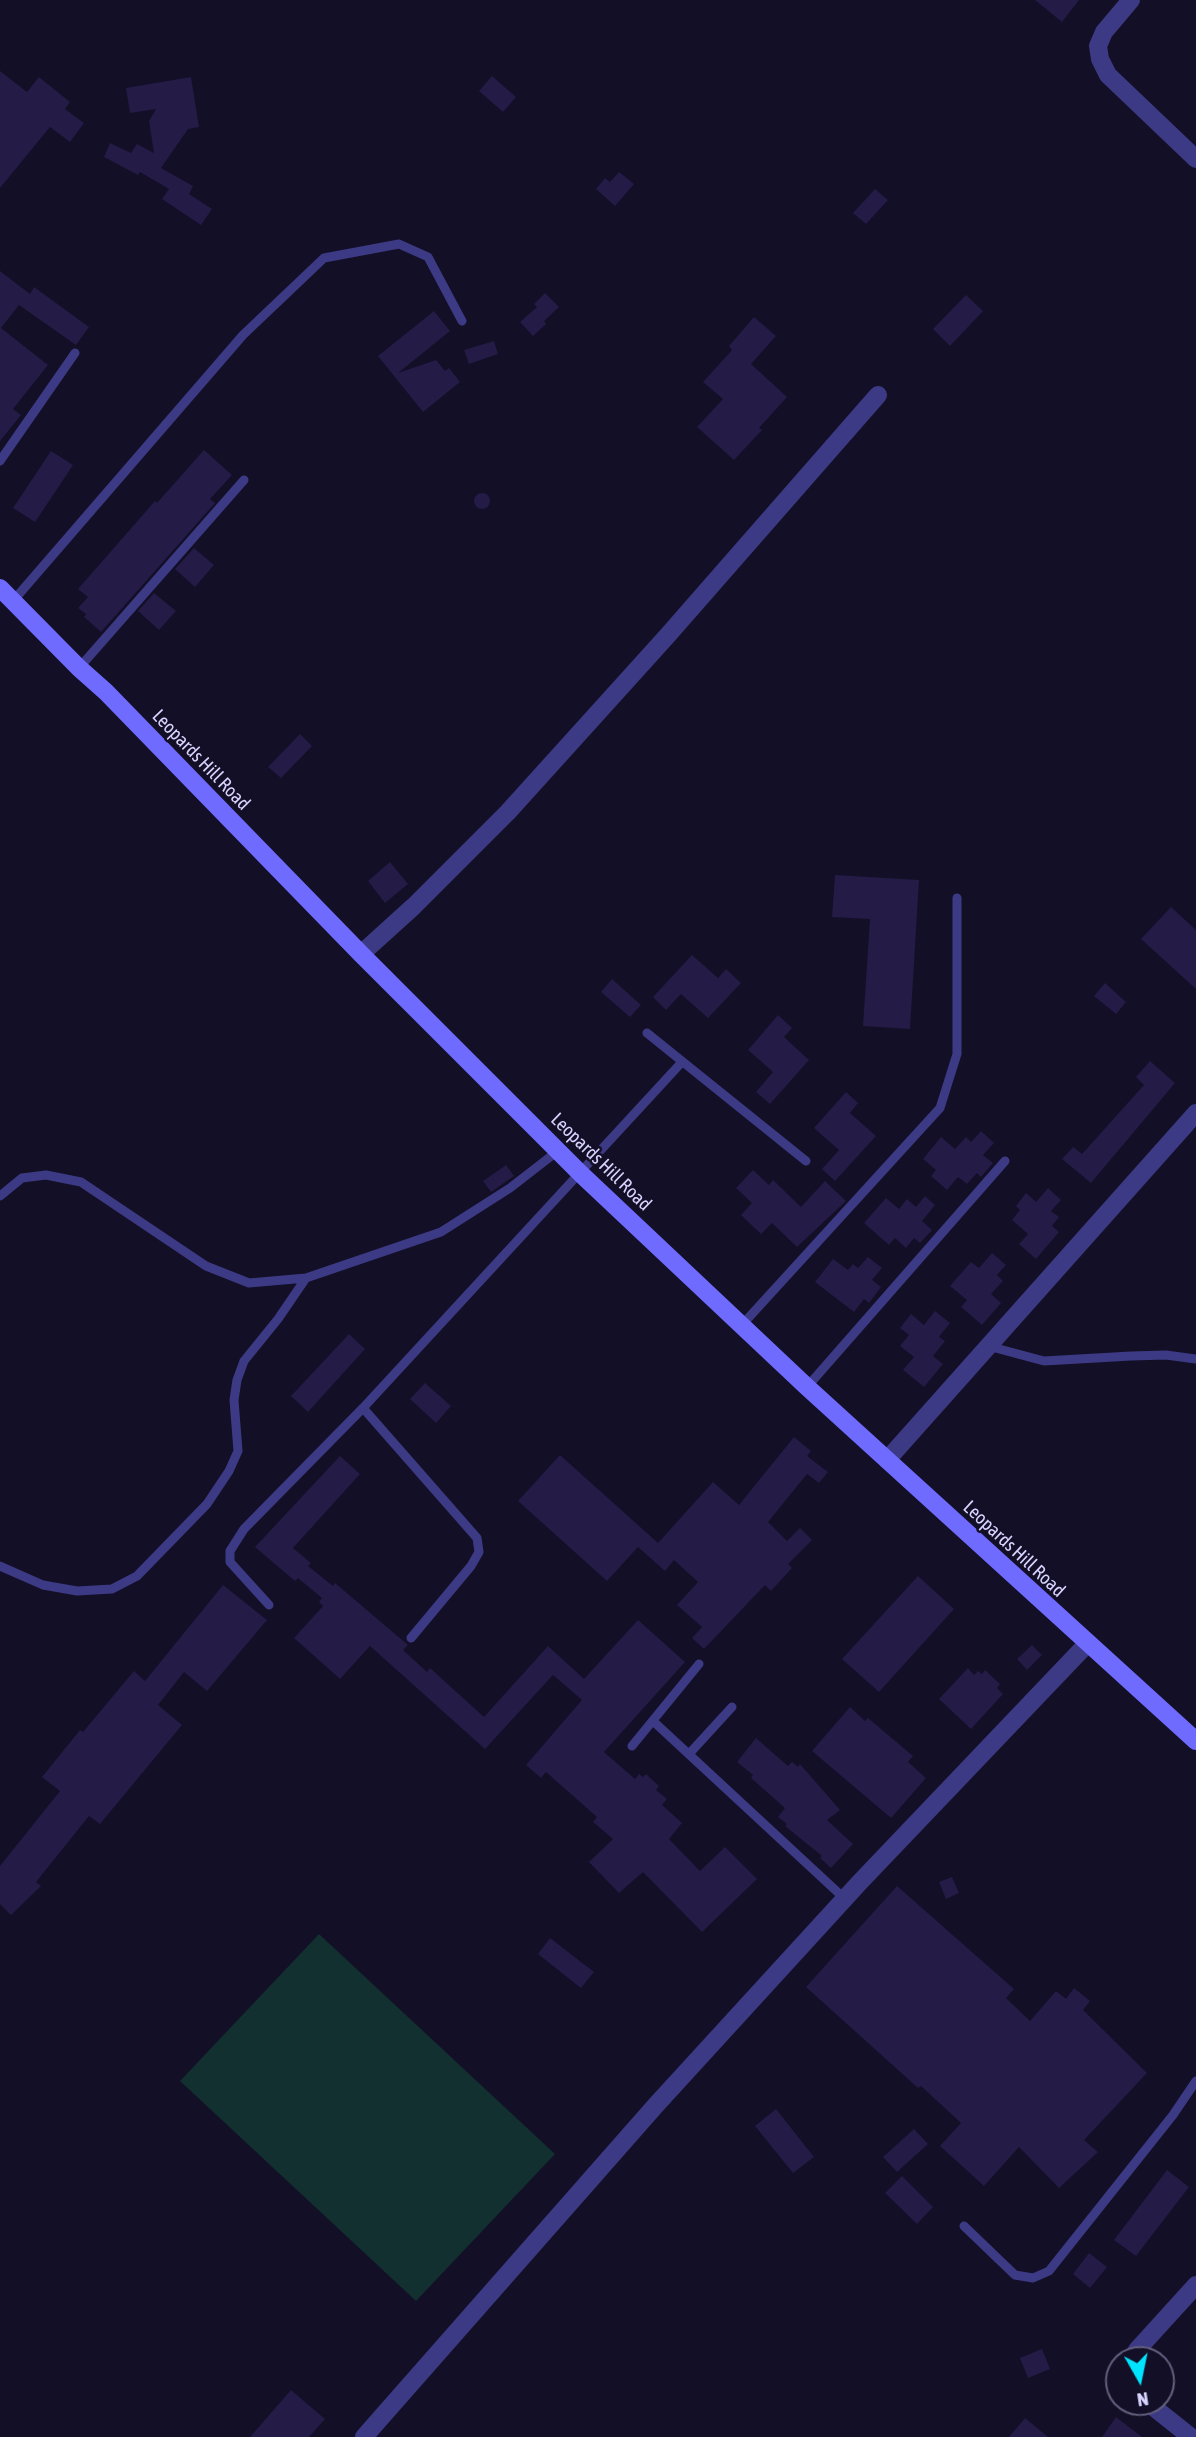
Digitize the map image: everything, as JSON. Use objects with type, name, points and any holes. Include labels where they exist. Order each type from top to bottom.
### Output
[{"type":"main road","name":"Leopards Hill Road","points":[[7,595],[581,1174],[807,1387],[1196,1741]]},
{"type":"street","points":[[1131,0],[1104,32],[1098,46],[1100,59],[1108,75],[1196,159]]},
{"type":"street","points":[[361,954],[414,906],[508,812],[668,635],[878,395]]},
{"type":"street","points":[[887,1460],[1196,1113]]},
{"type":"street","points":[[364,2437],[656,2105],[845,1899],[1087,1644]]},
{"type":"street","points":[[1141,2346],[1196,2285]]},
{"type":"street","points":[[1165,2416],[1191,2437]]},
{"type":"lane","points":[[7,595],[243,335],[324,257],[399,244],[428,257],[461,321]]},
{"type":"lane","points":[[0,461],[75,353]]},
{"type":"lane","points":[[79,668],[244,480]]},
{"type":"lane","points":[[741,1326],[940,1108],[957,1054],[957,898]]},
{"type":"lane","points":[[647,1032],[806,1161]]},
{"type":"lane","points":[[269,1605],[230,1562],[230,1551],[244,1529],[363,1408],[682,1062]]},
{"type":"lane","points":[[0,1196],[22,1178],[46,1175],[81,1182],[206,1266],[249,1283],[306,1278],[441,1232],[510,1188],[558,1150]]},
{"type":"lane","points":[[807,1387],[1005,1161]]},
{"type":"lane","points":[[0,1566],[44,1585],[77,1591],[113,1589],[137,1576],[207,1504],[229,1471],[238,1451],[234,1400],[237,1380],[244,1362],[306,1278]]},
{"type":"lane","points":[[988,1346],[1044,1361],[1166,1355],[1196,1359]]},
{"type":"lane","points":[[363,1408],[477,1538],[479,1552],[471,1566],[411,1639]]},
{"type":"lane","points":[[632,1745],[699,1664]]},
{"type":"lane","points":[[689,1754],[732,1707]]},
{"type":"lane","points":[[653,1721],[845,1899]]},
{"type":"lane","points":[[964,2226],[1015,2275],[1033,2278],[1049,2272],[1173,2115],[1196,2081]]},
{"type":"green space","points":[[319,1934],[555,2154],[416,2301],[180,2081]]},
{"type":"building","points":[[1035,0],[1079,0],[1062,22]]},
{"type":"building","points":[[0,71],[27,92],[39,77],[70,102],[65,109],[84,123],[70,142],[50,127],[0,188]]},
{"type":"building","points":[[492,76],[516,97],[503,112],[479,91]]},
{"type":"building","points":[[191,77],[199,127],[188,129],[161,168],[193,186],[189,194],[212,209],[201,225],[162,199],[169,189],[140,172],[138,175],[104,157],[110,143],[131,153],[137,144],[154,153],[149,121],[156,109],[130,113],[126,88]]},
{"type":"building","points":[[619,172],[634,184],[615,206],[596,189],[605,178],[610,182]]},
{"type":"building","points":[[875,189],[888,200],[866,224],[853,213]]},
{"type":"building","points":[[0,271],[30,294],[34,287],[89,327],[76,345],[19,305],[1,328],[48,365],[13,409],[21,415],[0,441]]},
{"type":"building","points":[[545,293],[559,307],[533,336],[520,322],[537,307],[534,304]]},
{"type":"building","points":[[966,295],[983,311],[950,346],[933,329]]},
{"type":"building","points":[[434,311],[450,331],[398,373],[436,360],[445,371],[449,368],[460,382],[423,412],[378,356]]},
{"type":"building","points":[[754,317],[776,336],[751,364],[787,397],[759,428],[762,430],[734,460],[697,427],[723,399],[703,382],[732,350],[729,346]]},
{"type":"building","points":[[494,341],[498,354],[469,364],[464,350]]},
{"type":"building","points":[[204,450],[232,475],[210,499],[215,503],[101,632],[78,608],[88,597],[78,589]]},
{"type":"building","points":[[51,451],[73,465],[35,522],[13,508]]},
{"type":"building","points":[[482,493],[488,495],[488,507],[482,509],[476,507],[474,501],[476,495]]},
{"type":"building","points":[[194,548],[214,565],[195,587],[175,569]]},
{"type":"building","points":[[154,593],[176,611],[159,630],[138,611]]},
{"type":"building","points":[[300,734],[312,746],[281,778],[268,767]]},
{"type":"building","points":[[390,862],[408,884],[385,903],[368,881]]},
{"type":"building","points":[[835,875],[919,880],[910,1029],[863,1026],[870,919],[832,917]]},
{"type":"building","points":[[1171,907],[1196,930],[1196,989],[1141,939]]},
{"type":"building","points":[[692,955],[718,978],[726,969],[741,983],[708,1018],[681,994],[666,1010],[653,997]]},
{"type":"building","points":[[612,979],[641,1005],[630,1017],[601,992]]},
{"type":"building","points":[[1105,983],[1126,1002],[1116,1014],[1094,996]]},
{"type":"building","points":[[778,1015],[792,1028],[784,1037],[809,1060],[770,1104],[756,1092],[773,1072],[748,1050]]},
{"type":"building","points":[[1150,1061],[1175,1083],[1091,1183],[1062,1159],[1073,1147],[1082,1154],[1144,1085],[1136,1077]]},
{"type":"building","points":[[846,1092],[858,1103],[850,1113],[876,1136],[835,1181],[822,1169],[839,1150],[814,1128]]},
{"type":"building","points":[[981,1131],[994,1143],[983,1155],[993,1163],[981,1177],[977,1173],[967,1184],[958,1177],[947,1190],[931,1176],[936,1170],[923,1159],[941,1137],[955,1149],[966,1137],[971,1142]]},
{"type":"building","points":[[506,1165],[514,1176],[491,1192],[483,1181]]},
{"type":"building","points":[[753,1170],[769,1185],[773,1180],[801,1207],[825,1181],[846,1201],[797,1247],[772,1223],[761,1234],[741,1215],[752,1203],[736,1188]]},
{"type":"building","points":[[1048,1188],[1061,1200],[1051,1211],[1059,1217],[1052,1226],[1059,1232],[1036,1259],[1019,1244],[1028,1234],[1012,1220],[1020,1210],[1016,1206],[1026,1193],[1036,1202]]},
{"type":"building","points":[[925,1196],[935,1205],[922,1221],[932,1230],[920,1243],[914,1238],[906,1248],[895,1238],[889,1245],[864,1223],[886,1198],[899,1209],[907,1199],[916,1207]]},
{"type":"building","points":[[992,1253],[1006,1265],[997,1275],[1003,1281],[991,1294],[1001,1303],[982,1325],[961,1307],[967,1300],[950,1286],[971,1262],[979,1268]]},
{"type":"building","points":[[868,1257],[882,1268],[872,1280],[881,1287],[869,1303],[864,1299],[854,1312],[815,1282],[833,1259],[848,1270],[853,1264],[858,1268]]},
{"type":"building","points":[[935,1311],[950,1323],[939,1337],[945,1341],[933,1356],[943,1364],[924,1387],[903,1370],[914,1357],[900,1346],[909,1335],[900,1328],[911,1314],[924,1325]]},
{"type":"building","points":[[349,1334],[365,1349],[308,1412],[291,1396]]},
{"type":"building","points":[[425,1383],[451,1406],[436,1423],[410,1399]]},
{"type":"building","points":[[794,1437],[811,1451],[807,1456],[828,1472],[819,1483],[807,1474],[768,1522],[787,1541],[800,1528],[812,1540],[788,1564],[792,1568],[771,1591],[765,1585],[704,1649],[692,1638],[702,1627],[677,1605],[698,1582],[674,1560],[665,1571],[638,1547],[607,1581],[518,1501],[560,1455],[658,1543],[713,1482],[739,1505]]},
{"type":"building","points":[[340,1456],[360,1474],[293,1548],[311,1563],[308,1566],[333,1586],[335,1583],[408,1645],[403,1650],[427,1672],[430,1668],[484,1717],[548,1646],[584,1679],[638,1620],[685,1662],[604,1752],[635,1779],[639,1774],[643,1777],[646,1774],[659,1786],[656,1790],[667,1799],[662,1805],[682,1823],[669,1839],[700,1871],[725,1847],[757,1879],[702,1932],[643,1872],[619,1893],[589,1862],[613,1839],[593,1822],[597,1817],[546,1772],[541,1778],[526,1765],[582,1700],[553,1675],[485,1749],[370,1646],[340,1679],[294,1638],[323,1606],[319,1602],[322,1598],[298,1578],[295,1581],[255,1547]]},
{"type":"building","points":[[918,1576],[954,1609],[879,1692],[842,1659]]},
{"type":"building","points":[[223,1585],[267,1620],[207,1691],[184,1672],[158,1705],[182,1725],[100,1824],[89,1816],[36,1882],[41,1886],[11,1915],[0,1904],[0,1866],[60,1791],[42,1777],[80,1730],[83,1732],[134,1671],[145,1681]]},
{"type":"building","points":[[1032,1645],[1042,1655],[1027,1670],[1017,1659]]},
{"type":"building","points":[[968,1668],[974,1675],[978,1671],[982,1674],[985,1670],[1000,1684],[997,1688],[1003,1694],[971,1729],[939,1699]]},
{"type":"building","points":[[850,1707],[865,1721],[868,1718],[913,1756],[908,1762],[926,1778],[891,1818],[812,1751]]},
{"type":"building","points":[[756,1738],[788,1766],[792,1762],[798,1767],[800,1764],[840,1810],[827,1820],[853,1844],[831,1868],[820,1858],[822,1856],[785,1826],[787,1824],[778,1817],[785,1808],[737,1762]]},
{"type":"building","points":[[952,1877],[959,1893],[946,1899],[939,1882]]},
{"type":"building","points":[[897,1886],[1014,1989],[1006,1998],[1030,2021],[1056,1991],[1066,1999],[1074,1988],[1090,2001],[1083,2010],[1147,2073],[1084,2140],[1098,2152],[1059,2188],[1019,2147],[984,2186],[940,2146],[961,2123],[806,1987]]},
{"type":"building","points":[[550,1938],[594,1972],[581,1988],[538,1954]]},
{"type":"building","points":[[776,2109],[814,2157],[793,2173],[755,2126]]},
{"type":"building","points":[[914,2129],[928,2144],[897,2172],[883,2157]]},
{"type":"building","points":[[1167,2170],[1189,2187],[1136,2256],[1114,2240]]},
{"type":"building","points":[[902,2176],[933,2207],[917,2224],[885,2193]]},
{"type":"building","points":[[1089,2253],[1107,2267],[1090,2288],[1073,2274]]},
{"type":"building","points":[[1042,2349],[1050,2369],[1028,2378],[1020,2358]]},
{"type":"building","points":[[291,2390],[325,2419],[309,2437],[250,2437]]},
{"type":"building","points":[[1116,2417],[1142,2437],[1102,2437]]},
{"type":"building","points":[[1025,2418],[1048,2437],[1009,2437]]}]
